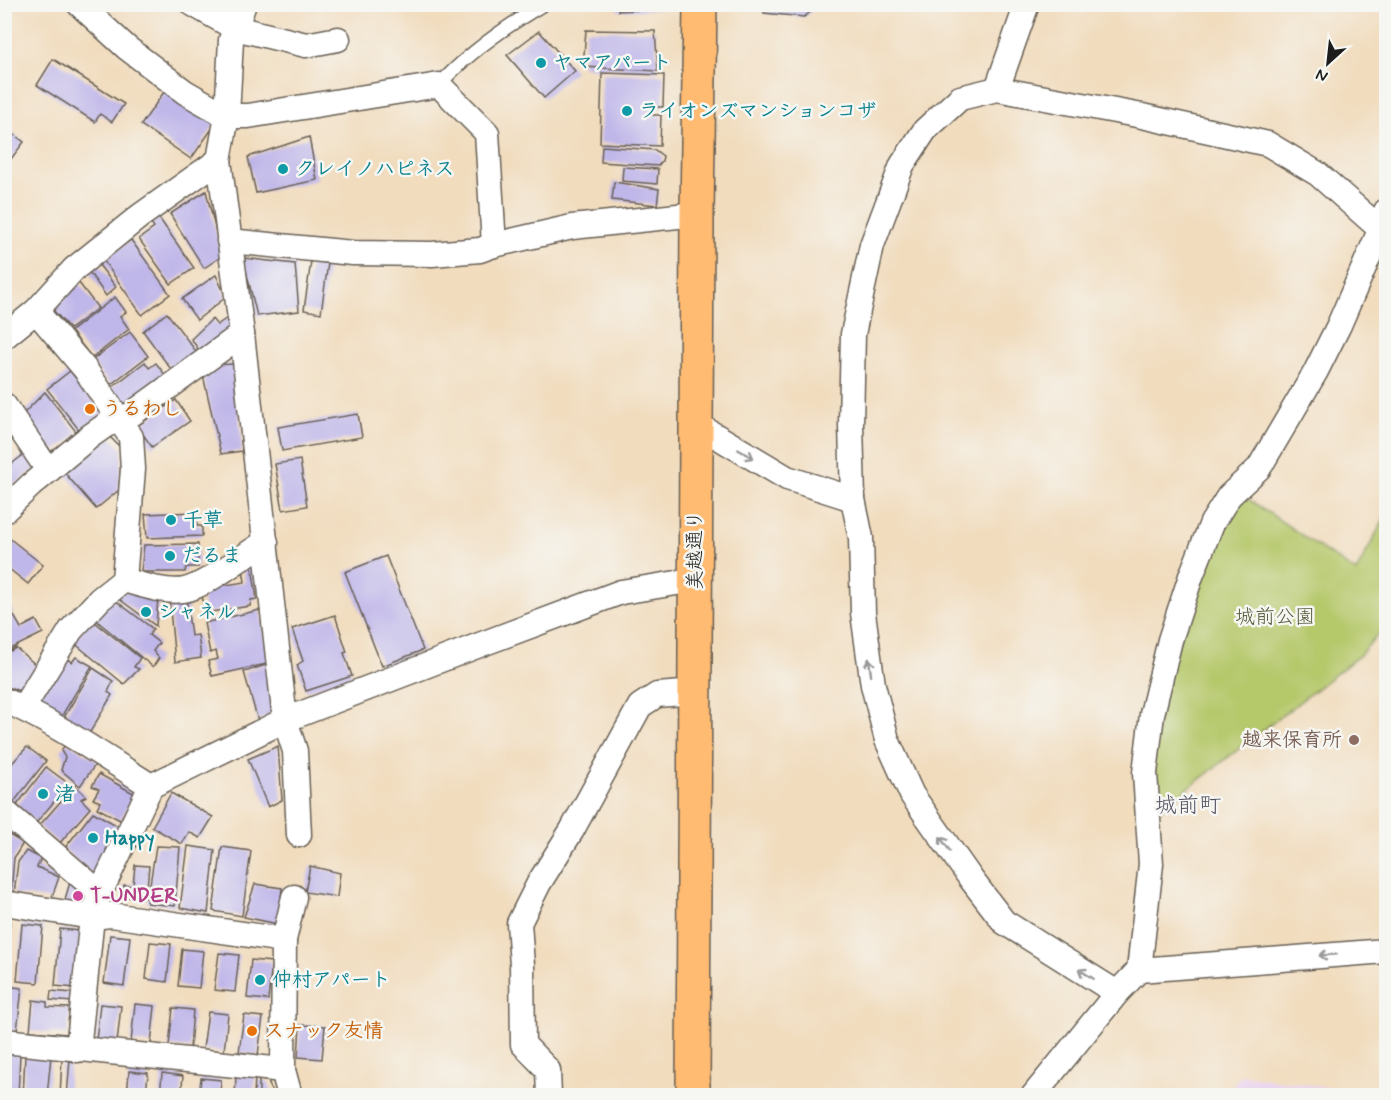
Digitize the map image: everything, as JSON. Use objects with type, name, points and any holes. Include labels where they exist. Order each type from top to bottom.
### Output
[{"type":"highway","name":"美越通り","points":[[693,1095],[700,4]]},
{"type":"street","points":[[79,4],[127,48],[185,92],[226,116],[248,117],[439,85],[487,133],[494,245]]},
{"type":"street","points":[[193,4],[235,28],[306,45],[338,39]]},
{"type":"street","points":[[244,4],[231,40],[226,116],[219,160],[242,334],[285,720],[295,751],[299,835]]},
{"type":"street","points":[[998,89],[1028,4]]},
{"type":"street","points":[[1034,1095],[1117,993],[1139,970],[1151,864],[1146,773],[1152,714],[1170,640],[1191,576],[1212,524],[1229,496],[1259,468],[1316,370],[1339,326],[1385,224],[1318,174],[1268,144],[1142,116],[998,89],[960,98],[925,130],[902,165],[872,245],[853,334],[851,424],[853,499],[861,538],[863,613],[873,686],[887,740],[912,795],[970,879],[1004,922],[1117,993]]},
{"type":"street","points":[[4,337],[36,310],[74,269],[140,216],[219,160]]},
{"type":"street","points":[[229,241],[353,253],[432,254],[480,250],[572,227],[697,214]]},
{"type":"street","points":[[36,310],[85,369],[131,437],[133,469],[124,580],[100,599],[71,630],[14,704],[151,786]]},
{"type":"street","points":[[4,511],[48,470],[89,437],[106,425],[129,416],[242,334]]},
{"type":"street","points":[[4,405],[48,470]]},
{"type":"street","points":[[696,424],[787,478],[853,499]]},
{"type":"street","points":[[124,580],[165,589],[184,590],[203,583],[266,542]]},
{"type":"street","points":[[78,1050],[92,916],[100,893],[151,786],[285,720],[621,592],[695,580]]},
{"type":"street","points":[[549,1095],[548,1070],[522,1044],[522,965],[519,923],[539,883],[572,830],[640,706],[657,695],[696,692]]},
{"type":"street","points":[[4,811],[100,893]]},
{"type":"street","points":[[290,1095],[283,1070],[284,940],[294,897]]},
{"type":"street","points":[[4,903],[92,916],[111,915],[284,940]]},
{"type":"street","points":[[1139,970],[1386,951]]},
{"type":"street","points":[[4,1041],[283,1070]]},
{"type":"lane","points":[[439,85],[458,64],[488,40],[544,4]]},
{"type":"shaded area","points":[[1241,1075],[1379,1095],[1226,1095]]},
{"type":"green space","name":"城前公園","points":[[1235,490],[1356,572],[1386,515],[1386,636],[1378,634],[1360,655],[1155,814],[1153,777],[1162,703],[1182,630]]},
{"type":"building","points":[[504,4],[528,4],[516,15]]},
{"type":"building","points":[[618,4],[659,4],[659,9],[618,11]]},
{"type":"building","points":[[764,4],[821,4],[804,17],[764,13]]},
{"type":"building","points":[[586,30],[655,31],[658,71],[583,67]]},
{"type":"building","name":"ヤマアパート","points":[[539,31],[575,71],[544,98],[507,55]]},
{"type":"building","points":[[53,59],[124,104],[112,122],[100,114],[95,122],[37,85]]},
{"type":"building","name":"ライオンズマンションコザ","points":[[602,73],[664,75],[663,107],[653,107],[652,115],[661,115],[660,146],[600,143]]},
{"type":"building","points":[[166,89],[216,123],[191,159],[141,125]]},
{"type":"building","points":[[4,127],[24,142],[4,168]]},
{"type":"building","name":"クレイノハピネス","points":[[309,137],[317,180],[256,193],[248,157]]},
{"type":"building","points":[[602,146],[655,150],[663,156],[662,161],[658,166],[601,162]]},
{"type":"building","points":[[623,167],[658,169],[657,184],[622,181]]},
{"type":"building","points":[[614,182],[659,189],[657,205],[612,200]]},
{"type":"building","points":[[206,191],[222,256],[204,268],[170,214]]},
{"type":"building","points":[[159,218],[194,268],[171,284],[139,239],[154,228],[151,223]]},
{"type":"building","points":[[131,240],[170,294],[142,315],[103,260]]},
{"type":"building","points":[[243,258],[295,264],[299,311],[257,316]]},
{"type":"building","points":[[311,261],[328,263],[321,313],[304,310]]},
{"type":"building","points":[[99,265],[116,287],[106,296],[89,272]]},
{"type":"building","points":[[216,275],[226,297],[197,320],[182,299]]},
{"type":"building","points":[[79,283],[98,308],[70,329],[53,310]]},
{"type":"building","points":[[115,297],[126,312],[120,316],[129,329],[92,358],[71,331]]},
{"type":"building","points":[[167,313],[198,354],[173,372],[143,331]]},
{"type":"building","points":[[230,316],[232,331],[202,354],[191,339],[212,319],[217,325]]},
{"type":"building","points":[[130,332],[148,356],[110,385],[91,361]]},
{"type":"building","points":[[145,362],[149,368],[156,363],[166,376],[125,407],[111,388]]},
{"type":"building","points":[[236,364],[242,451],[221,454],[202,371],[206,365]]},
{"type":"building","points":[[70,371],[105,414],[80,431],[47,389]]},
{"type":"building","points":[[45,392],[78,434],[52,453],[23,414]]},
{"type":"building","points":[[176,400],[190,421],[152,447],[137,426]]},
{"type":"building","points":[[358,414],[362,437],[282,451],[278,427]]},
{"type":"building","points":[[108,435],[122,449],[119,490],[96,509],[64,472]]},
{"type":"building","points":[[28,451],[40,465],[4,493],[4,470]]},
{"type":"building","points":[[300,460],[307,506],[283,510],[275,464]]},
{"type":"building","name":"千草","points":[[196,512],[197,526],[202,526],[202,536],[147,538],[145,514]]},
{"type":"building","points":[[4,534],[43,565],[28,584],[4,565]]},
{"type":"building","name":"だるま","points":[[198,544],[198,567],[186,567],[185,572],[141,572],[144,545]]},
{"type":"building","points":[[386,556],[423,650],[382,666],[345,572]]},
{"type":"building","points":[[252,567],[257,599],[251,600],[250,606],[205,613],[201,589],[245,582],[243,569]]},
{"type":"building","name":"シャネル","points":[[127,591],[158,597],[156,626],[115,596]]},
{"type":"building","points":[[4,596],[13,612],[4,617]]},
{"type":"building","points":[[111,597],[153,629],[149,635],[159,643],[153,651],[159,658],[153,667],[91,616]]},
{"type":"building","points":[[186,597],[191,636],[198,635],[201,658],[175,662],[169,599]]},
{"type":"building","points":[[260,610],[271,663],[212,676],[208,661],[218,659],[216,651],[210,653],[204,623]]},
{"type":"building","points":[[335,615],[352,676],[306,691],[297,665],[303,661],[292,629]]},
{"type":"building","points":[[14,616],[21,628],[36,620],[43,633],[4,652],[4,621]]},
{"type":"building","points":[[91,619],[140,658],[134,667],[139,669],[124,684],[73,642]]},
{"type":"building","points":[[16,648],[37,666],[20,691],[4,686],[4,654]]},
{"type":"building","points":[[63,657],[72,662],[76,657],[92,666],[61,717],[35,701]]},
{"type":"building","points":[[269,664],[278,710],[258,721],[244,672]]},
{"type":"building","points":[[93,668],[113,681],[108,692],[112,695],[89,734],[63,719]]},
{"type":"building","points":[[67,742],[98,761],[80,786],[61,770],[65,757],[61,751]]},
{"type":"building","points":[[278,746],[282,800],[268,807],[248,759]]},
{"type":"building","points":[[27,747],[46,761],[14,802],[4,793],[4,772]]},
{"type":"building","name":"渚","points":[[46,767],[69,784],[36,823],[17,805]]},
{"type":"building","points":[[99,774],[135,794],[120,820],[97,808],[100,802],[93,799],[99,789],[92,786]]},
{"type":"building","points":[[75,785],[86,796],[81,799],[90,808],[59,844],[39,826]]},
{"type":"building","points":[[171,793],[213,817],[200,838],[189,832],[182,844],[152,827]]},
{"type":"building","name":"Happy","points":[[93,812],[120,827],[106,850],[110,854],[96,878],[64,849]]},
{"type":"building","points":[[4,832],[23,843],[14,858],[11,893],[4,892]]},
{"type":"building","points":[[156,846],[180,847],[175,906],[147,903]]},
{"type":"building","points":[[188,846],[215,850],[208,913],[180,908]]},
{"type":"building","points":[[222,847],[251,851],[242,916],[213,911]]},
{"type":"building","points":[[26,851],[41,858],[37,867],[59,877],[51,900],[14,894],[18,862]]},
{"type":"building","points":[[135,865],[149,866],[146,898],[123,897],[124,885],[133,886]]},
{"type":"building","points":[[310,866],[340,873],[337,897],[305,892]]},
{"type":"building","points":[[70,882],[89,898],[85,906],[64,903]]},
{"type":"building","points":[[255,884],[282,888],[278,924],[244,917]]},
{"type":"building","points":[[5,922],[10,922],[6,965],[5,965]]},
{"type":"building","points":[[22,924],[43,926],[38,983],[17,981]]},
{"type":"building","points":[[60,929],[81,931],[76,988],[55,986]]},
{"type":"building","points":[[110,935],[130,937],[124,986],[104,983]]},
{"type":"building","points":[[150,942],[171,944],[167,982],[146,979]]},
{"type":"building","points":[[182,949],[203,951],[199,988],[178,986]]},
{"type":"building","points":[[219,953],[239,955],[235,992],[214,990]]},
{"type":"building","name":"仲村アパート","points":[[251,960],[272,962],[268,1000],[247,998]]},
{"type":"building","points":[[4,986],[22,988],[17,1031],[4,1029]]},
{"type":"building","points":[[51,991],[73,993],[72,1002],[50,1000]]},
{"type":"building","points":[[33,1000],[47,1002],[47,1007],[70,1008],[67,1034],[30,1031]]},
{"type":"building","points":[[100,1004],[121,1006],[117,1043],[96,1041]]},
{"type":"building","points":[[135,1004],[155,1006],[151,1044],[131,1042]]},
{"type":"building","points":[[173,1008],[193,1010],[190,1048],[169,1046]]},
{"type":"building","points":[[208,1012],[228,1014],[224,1052],[203,1049]]},
{"type":"building","points":[[244,1015],[263,1017],[258,1055],[239,1052]]},
{"type":"building","points":[[300,1025],[325,1026],[322,1059],[298,1057]]},
{"type":"building","points":[[4,1050],[20,1054],[18,1096],[4,1096]]},
{"type":"building","points":[[25,1055],[51,1056],[47,1096],[23,1096]]},
{"type":"building","points":[[62,1058],[70,1059],[67,1096],[60,1096]]},
{"type":"building","points":[[129,1071],[148,1073],[146,1096],[127,1096]]},
{"type":"building","points":[[162,1073],[183,1076],[181,1096],[160,1096]]},
{"type":"building","points":[[236,1075],[255,1076],[254,1096],[235,1096]]},
{"type":"building","points":[[201,1078],[221,1080],[220,1096],[199,1096]]},
{"type":"building","points":[[259,1080],[268,1081],[273,1096],[259,1096]]},
{"type":"place","name":"ヤマアパート","points":[[541,63]]},
{"type":"place","name":"ライオンズマンションコザ","points":[[627,111]]},
{"type":"place","name":"クレイノハピネス","points":[[283,169]]},
{"type":"place","name":"うるわし","points":[[90,409]]},
{"type":"place","name":"千草","points":[[171,520]]},
{"type":"place","name":"だるま","points":[[170,556]]},
{"type":"place","name":"シャネル","points":[[146,612]]},
{"type":"place","name":"越来保育所","points":[[1354,740]]},
{"type":"place","name":"渚","points":[[43,794]]},
{"type":"place","name":"Happy","points":[[93,838]]},
{"type":"place","name":"T-UNDER","points":[[78,896]]},
{"type":"place","name":"仲村アパート","points":[[260,980]]},
{"type":"place","name":"スナック友情","points":[[252,1031]]},
{"type":"district","name":"城前町","points":[[1188,806]]}]
